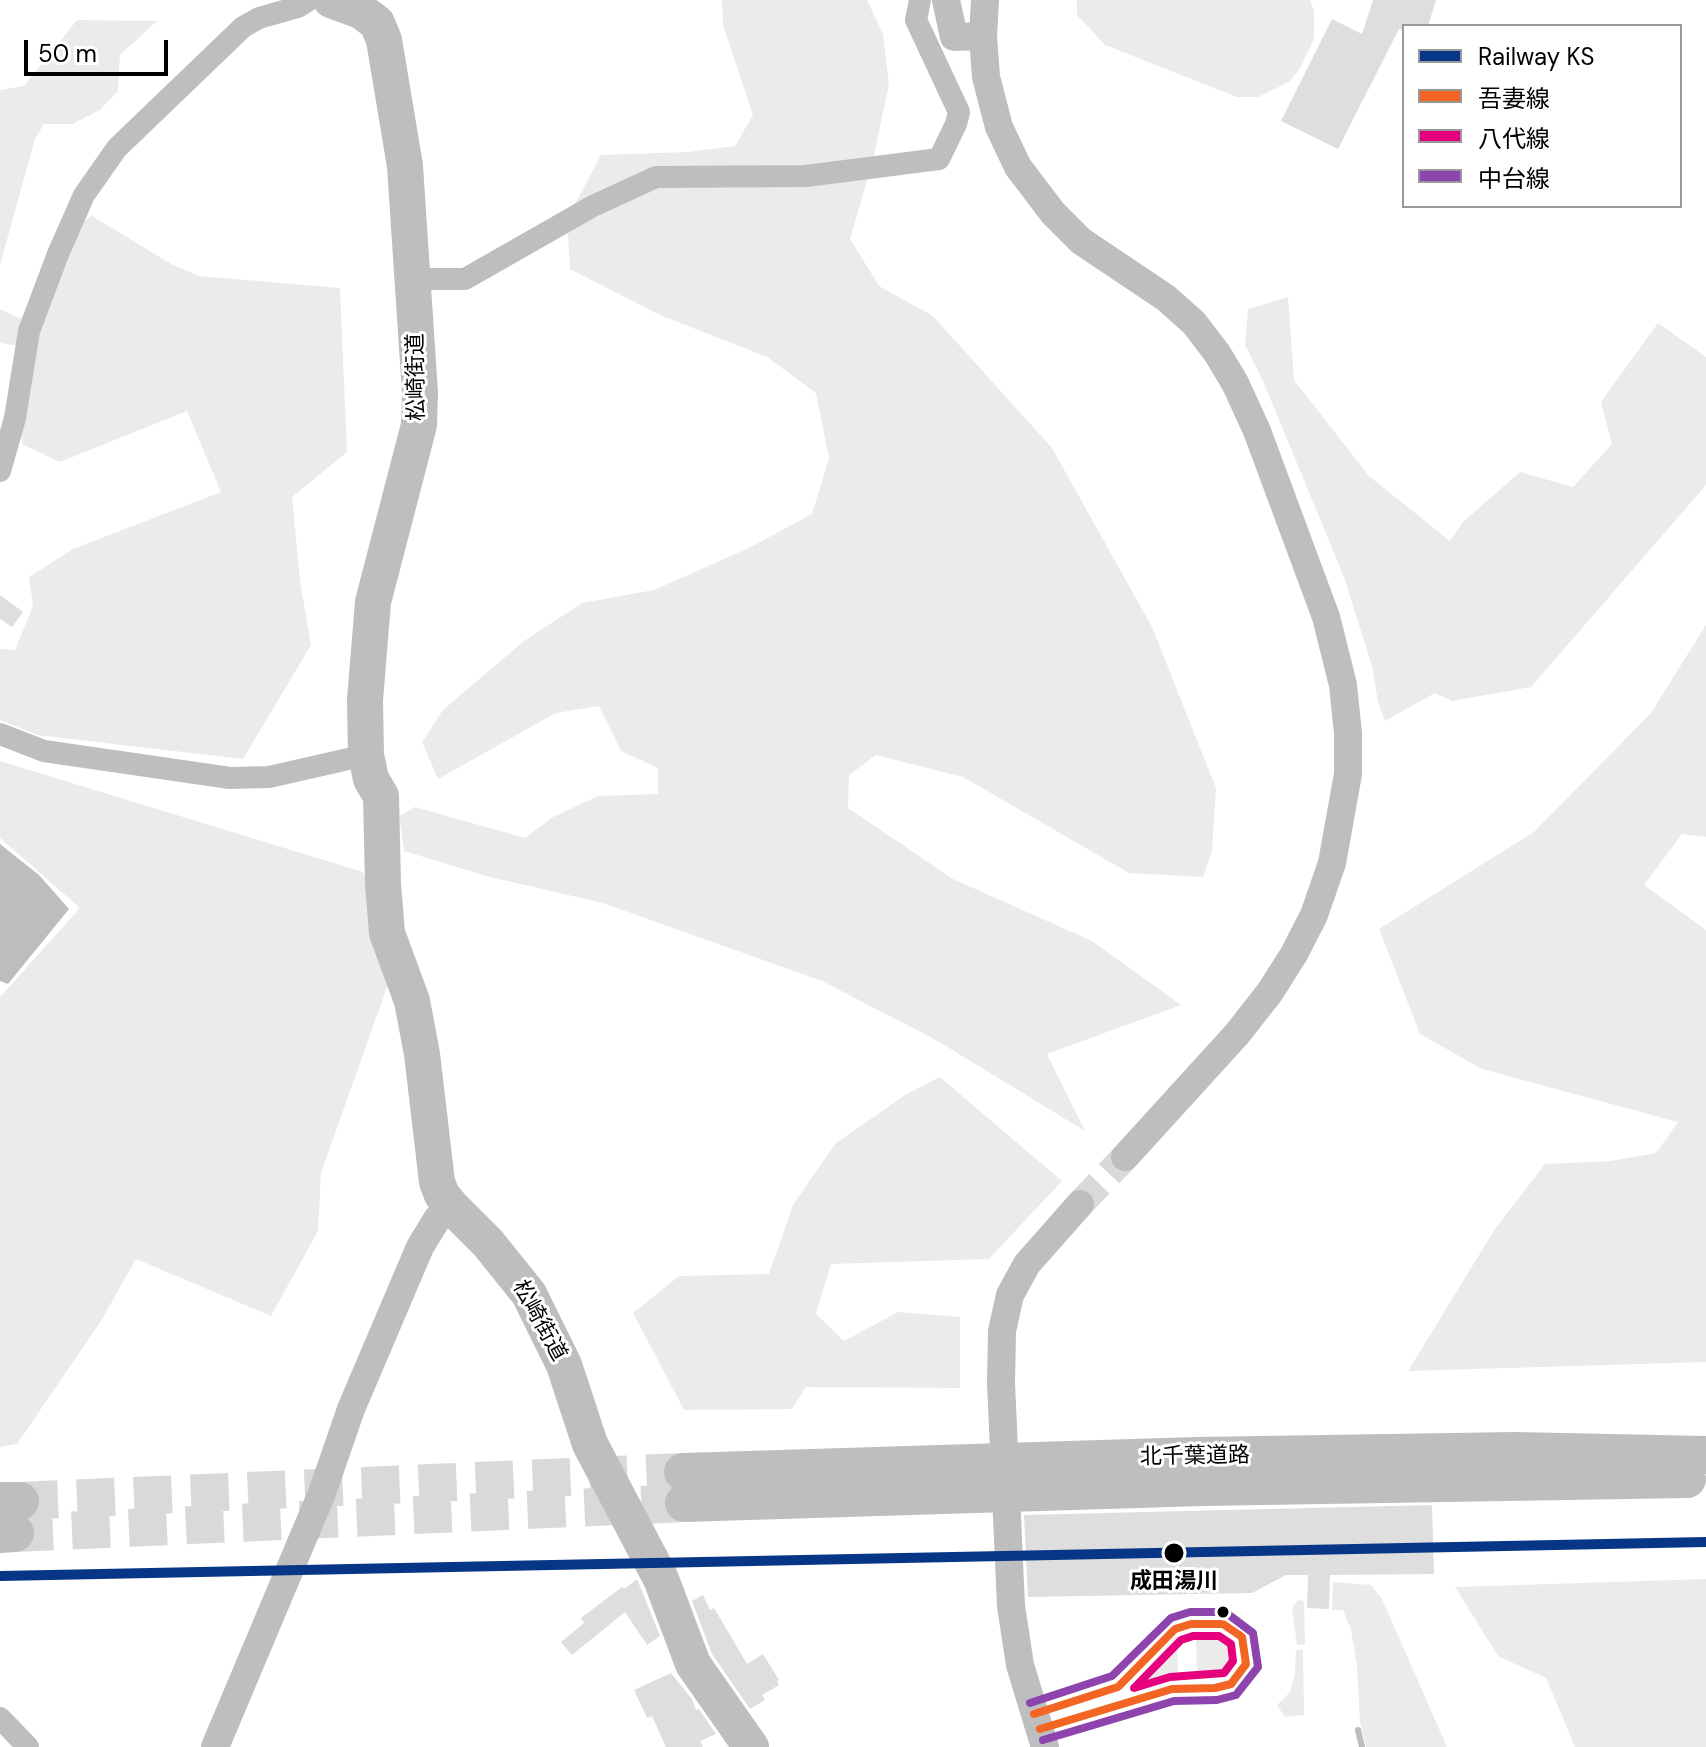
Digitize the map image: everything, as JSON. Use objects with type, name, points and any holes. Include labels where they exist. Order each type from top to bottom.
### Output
[{"type":"highway","points":[[1515,1451],[1706,1434]]},
{"type":"highway","name":"北千葉道路","points":[[684,1488],[867,1482],[1197,1456],[1515,1451],[1706,1455]]},
{"type":"highway","name":"北千葉道路","points":[[867,1482],[1203,1487],[1706,1479]]},
{"type":"highway","points":[[1583,1482],[1706,1490]]},
{"type":"main road","name":"松崎街道","points":[[331,0],[361,11],[382,13],[401,138],[413,279],[419,425],[373,602],[365,700],[366,755],[371,779],[381,796],[387,933],[412,1001],[422,1054],[437,1182],[442,1195],[488,1243],[529,1294],[564,1365],[590,1444],[661,1579],[693,1664],[726,1716],[751,1747]]},
{"type":"street","points":[[0,471],[15,418],[29,331],[84,195],[117,148],[243,27],[309,0]]},
{"type":"street","points":[[413,279],[465,279],[593,206],[656,177],[806,176],[939,159],[959,112],[916,20],[920,0]]},
{"type":"street","points":[[946,0],[954,37],[983,36]]},
{"type":"street","points":[[985,0],[983,36],[986,77],[999,127],[1018,167],[1040,197],[1081,241],[1166,298],[1194,323],[1217,353],[1257,431],[1326,617],[1343,685],[1348,774],[1332,863],[1314,915],[1270,992],[1237,1034],[1125,1157]]},
{"type":"street","points":[[0,734],[44,751],[230,778],[269,777],[366,755]]},
{"type":"street","points":[[1045,1747],[1020,1665],[1011,1606],[1001,1383],[1002,1331],[1010,1295],[1027,1264],[1080,1204]]},
{"type":"street","points":[[215,1747],[322,1493],[351,1409],[420,1247],[437,1219],[452,1207]]},
{"type":"street","points":[[0,1718],[28,1747]]},
{"type":"shaded area","points":[[722,0],[867,0],[883,34],[889,84],[872,164],[850,239],[879,286],[933,316],[1052,448],[1152,627],[1216,788],[1212,851],[1203,877],[1129,873],[963,777],[876,755],[849,775],[848,808],[953,879],[1092,941],[1181,1005],[1047,1054],[1085,1131],[936,1040],[822,981],[603,903],[490,877],[404,851],[399,816],[415,807],[525,838],[553,817],[598,796],[658,794],[658,768],[621,751],[599,706],[556,713],[438,779],[422,742],[443,710],[524,641],[582,603],[654,590],[749,548],[812,514],[829,458],[816,393],[767,357],[660,315],[570,269],[567,219],[601,155],[688,152],[735,146],[753,115],[723,25]]},
{"type":"shaded area","points":[[1077,0],[1310,0],[1314,11],[1314,39],[1300,68],[1289,82],[1258,97],[1237,97],[1105,45],[1077,15]]},
{"type":"shaded area","points":[[77,20],[157,21],[120,55],[118,91],[100,110],[72,124],[44,124],[35,139],[0,265],[0,90],[24,86]]},
{"type":"shaded area","points":[[92,216],[173,265],[199,276],[340,288],[347,452],[292,497],[300,581],[311,645],[243,759],[37,735],[0,720],[0,649],[15,650],[33,606],[29,577],[73,549],[221,492],[187,411],[60,462],[22,444],[20,427],[32,348],[0,343],[0,309],[39,327],[81,223]]},
{"type":"shaded area","points":[[1288,297],[1294,380],[1369,476],[1450,541],[1463,522],[1520,472],[1573,487],[1612,444],[1601,402],[1658,323],[1706,357],[1706,485],[1531,687],[1452,701],[1435,693],[1385,721],[1378,702],[1372,666],[1344,577],[1263,381],[1245,345],[1248,309]]},
{"type":"shaded area","points":[[1706,625],[1706,837],[1682,834],[1644,885],[1706,930],[1706,1362],[1408,1371],[1495,1229],[1545,1164],[1611,1161],[1656,1153],[1678,1122],[1482,1069],[1420,1034],[1379,929],[1534,832],[1651,713]]},
{"type":"shaded area","points":[[0,761],[363,872],[394,967],[321,1173],[318,1231],[271,1316],[136,1259],[101,1321],[17,1444],[0,1447],[0,997],[80,908],[0,838]]},
{"type":"shaded area","points":[[0,844],[39,875],[69,909],[8,984],[0,981]]},
{"type":"shaded area","points":[[940,1077],[1062,1181],[989,1259],[831,1264],[816,1314],[844,1341],[898,1312],[960,1317],[960,1388],[806,1387],[792,1409],[684,1410],[633,1313],[679,1276],[769,1274],[793,1205],[835,1144],[905,1095]]},
{"type":"shaded area","points":[[1706,1579],[1706,1747],[1575,1747],[1546,1678],[1498,1656],[1455,1587]]},
{"type":"shaded area","points":[[1333,1582],[1371,1585],[1382,1599],[1447,1747],[1366,1747],[1360,1722],[1357,1666],[1351,1630],[1343,1610],[1332,1610]]},
{"type":"shaded area","points":[[1298,1600],[1304,1601],[1305,1645],[1297,1645],[1292,1608]]},
{"type":"shaded area","points":[[1196,1633],[1218,1633],[1230,1641],[1235,1661],[1224,1674],[1197,1677]]},
{"type":"shaded area","points":[[1177,1635],[1178,1678],[1147,1680],[1143,1673]]},
{"type":"shaded area","points":[[1296,1650],[1303,1650],[1304,1715],[1285,1717],[1277,1705],[1290,1692],[1295,1674]]},
{"type":"building","points":[[1373,0],[1436,0],[1429,24],[1402,24],[1402,30],[1399,29],[1338,149],[1281,121],[1332,19],[1362,34]]},
{"type":"building","points":[[0,595],[23,612],[12,627],[0,619]]},
{"type":"building","points":[[1432,1505],[1434,1574],[1330,1575],[1329,1609],[1307,1608],[1308,1575],[1286,1575],[1252,1593],[1028,1597],[1024,1515]]},
{"type":"building","points":[[637,1579],[660,1636],[647,1645],[625,1612],[572,1655],[561,1642],[584,1623],[581,1618]]},
{"type":"building","points":[[703,1595],[747,1664],[763,1654],[779,1680],[779,1685],[762,1695],[765,1700],[750,1709],[712,1654],[692,1601]]},
{"type":"building","points":[[671,1673],[716,1734],[700,1741],[703,1747],[666,1747],[652,1716],[647,1718],[634,1690]]},
{"type":"waterway","points":[[1358,1730],[1362,1747]]},
{"type":"tunnel","points":[[1080,1204],[1125,1157]]},
{"type":"tunnel","points":[[20,1501],[683,1472]]},
{"type":"tunnel","points":[[15,1533],[684,1503]]},
{"type":"rail line","name":"KS","points":[[0,1576],[1706,1542]]},
{"type":"transit line","name":"中台線","points":[[1030,1703],[1112,1676],[1171,1618],[1190,1612],[1225,1612],[1253,1633],[1258,1667],[1236,1695],[1217,1700],[1174,1701],[1043,1740]]},
{"type":"transit line","name":"吾妻線","points":[[1034,1714],[1118,1687],[1175,1629],[1191,1624],[1223,1624],[1242,1637],[1246,1664],[1231,1684],[1215,1688],[1172,1689],[1040,1729]]},
{"type":"transit line","name":"八代線","points":[[1193,1636],[1219,1636],[1231,1644],[1233,1661],[1224,1673],[1170,1677],[1134,1688],[1181,1640],[1193,1636]]},
{"type":"place","name":"成田湯川","points":[[1174,1553]]}]
